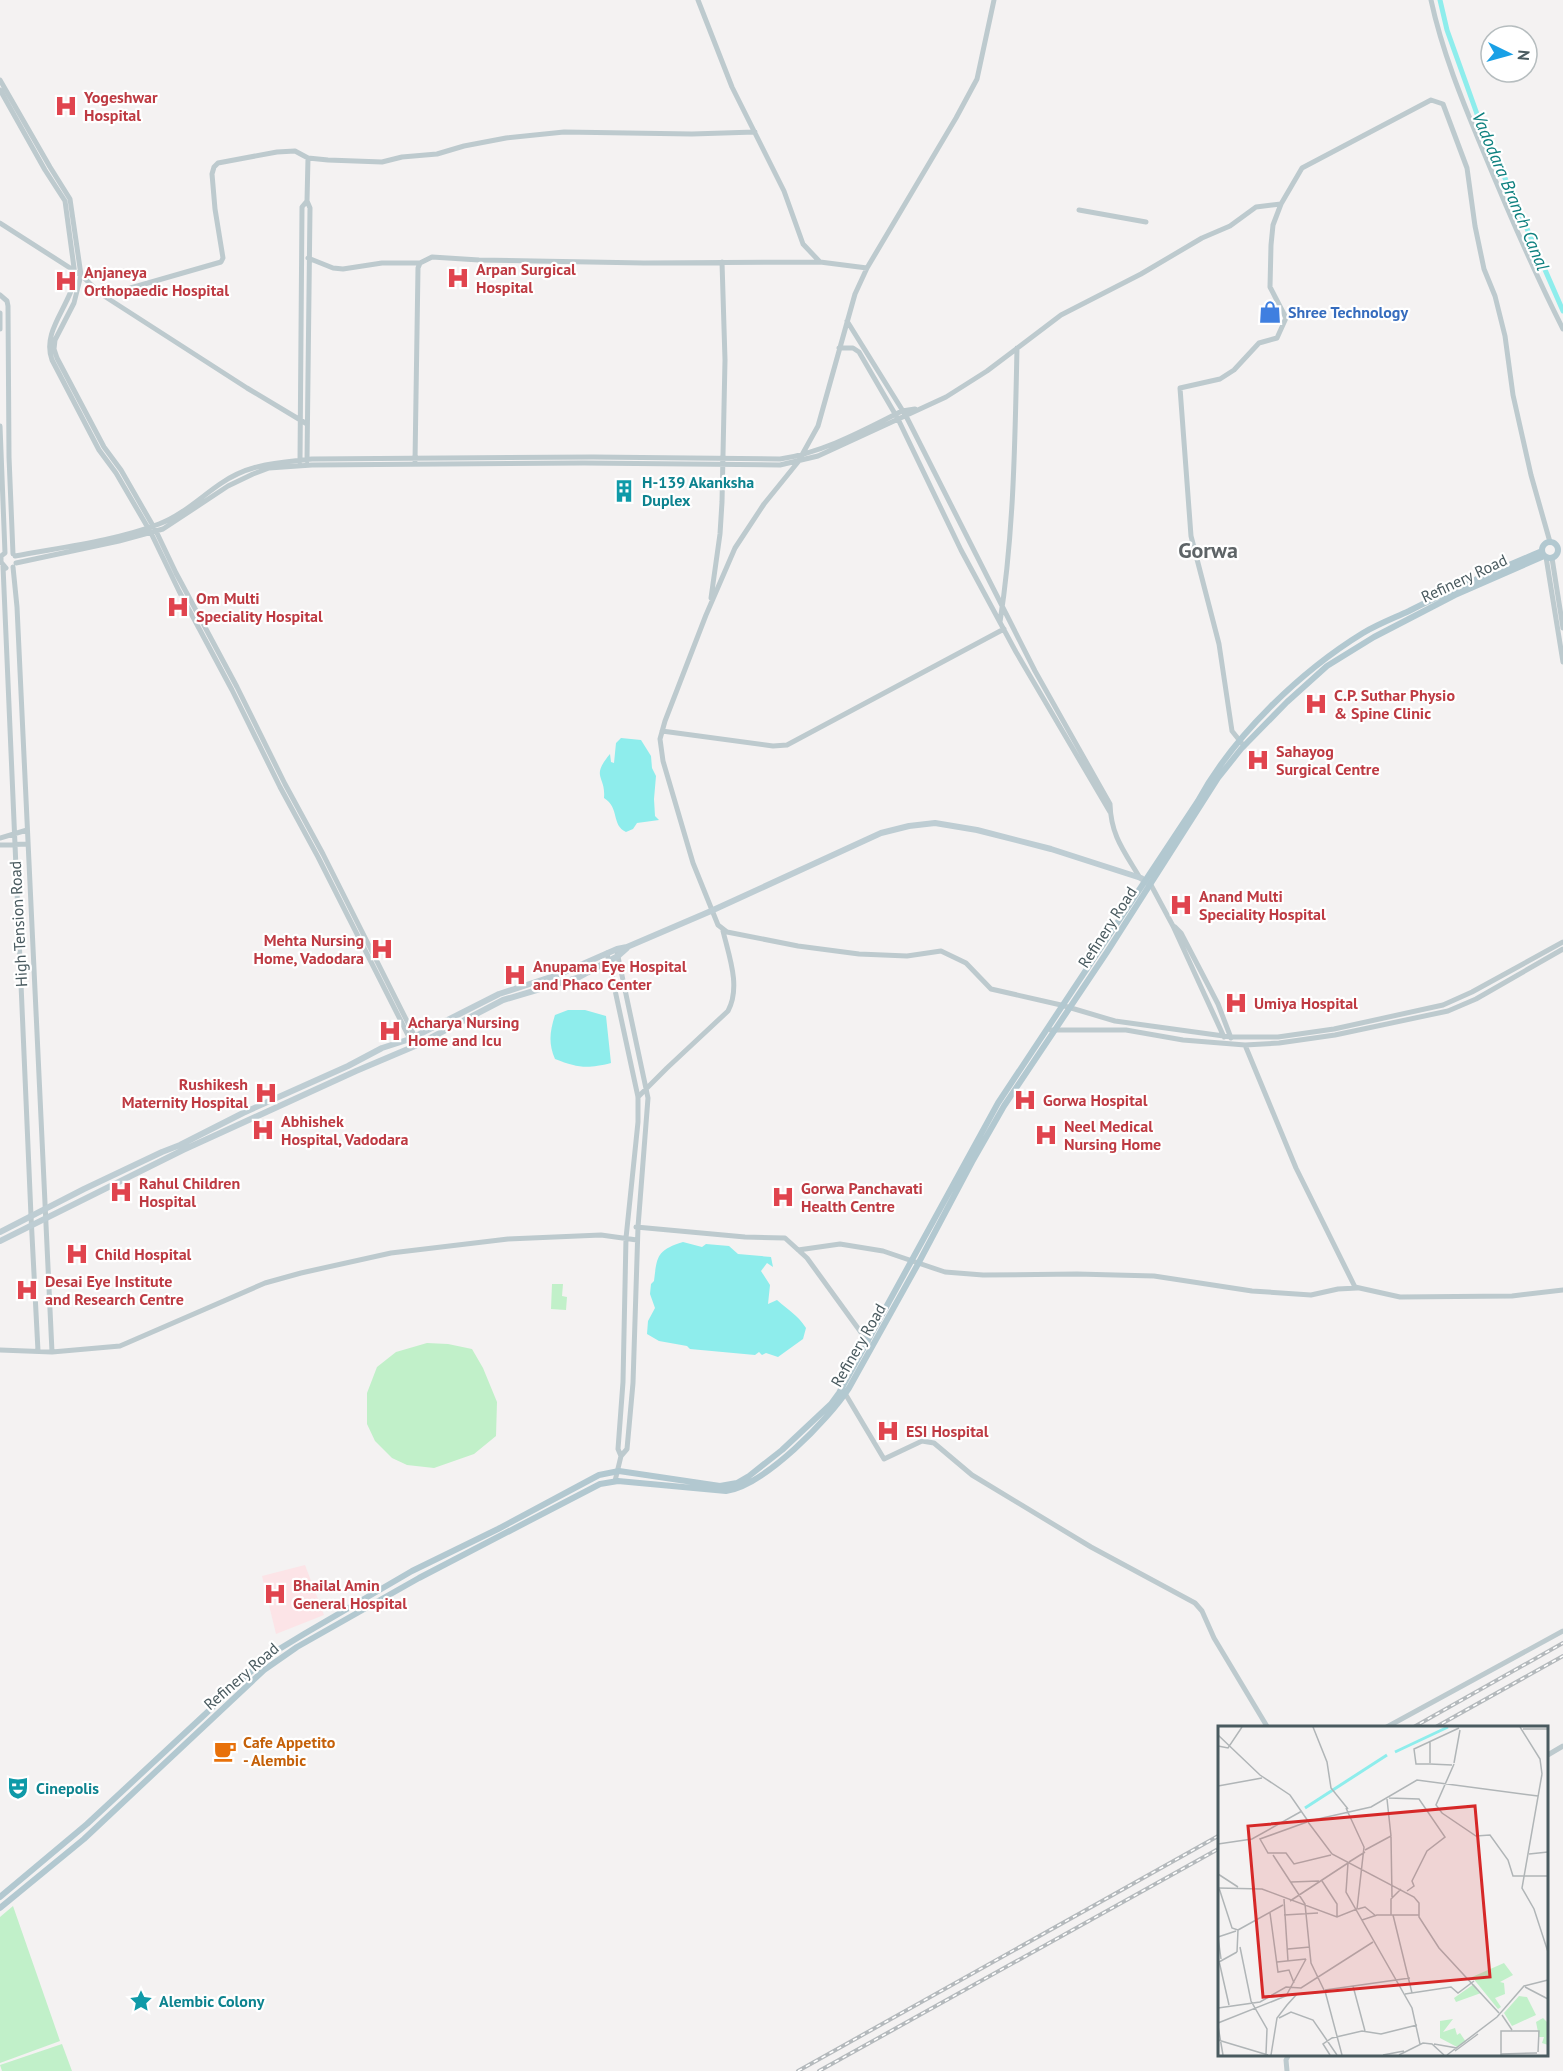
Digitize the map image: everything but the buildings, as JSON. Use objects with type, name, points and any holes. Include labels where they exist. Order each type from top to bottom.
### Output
[{"type":"main road","points":[[1544,546],[1558,546],[1546,556],[1544,546]]},
{"type":"main road","name":"Refinery Road","points":[[0,1897],[87,1824],[276,1651],[412,1570],[498,1529],[599,1475],[617,1471],[720,1486],[736,1483],[749,1476],[782,1450],[844,1390],[1004,1106],[1050,1030],[1061,1005],[1142,879],[1198,801],[1216,769],[1327,666],[1374,637],[1457,593],[1546,556]]},
{"type":"main road","name":"Refinery Road","points":[[1050,1030],[1069,1008],[1241,744]]},
{"type":"main road","points":[[0,1241],[183,1150],[415,1046],[503,1000],[577,978],[609,961],[627,947],[881,833],[935,823],[977,830],[1051,849],[1142,879],[1151,885]]},
{"type":"main road","points":[[0,1232],[243,1113],[348,1066],[382,1048],[412,1038],[500,994],[560,974],[607,953],[617,953]]},
{"type":"main road","name":"Refinery Road","points":[[0,1908],[84,1839],[269,1665],[297,1647],[419,1578],[600,1484],[615,1481],[715,1492],[740,1488],[759,1477],[782,1460],[837,1407],[868,1342],[916,1263]]},
{"type":"main road","points":[[221,1700],[225,1706]]},
{"type":"street","points":[[698,0],[732,87],[784,191],[803,244],[820,262]]},
{"type":"street","points":[[638,1097],[728,1011],[734,1000],[734,981],[723,931],[711,911],[693,863],[663,760],[660,739],[735,548],[766,502],[798,462],[818,426],[855,294],[867,268],[977,79],[994,0]]},
{"type":"street","points":[[1431,0],[1439,33],[1474,129],[1498,188],[1563,329]]},
{"type":"street","points":[[0,80],[65,201],[75,271],[73,290],[52,332],[48,350],[99,450],[152,529]]},
{"type":"street","points":[[0,90],[53,177],[70,199],[81,275],[78,292],[57,334],[54,349],[104,447],[121,470],[152,529],[412,1038]]},
{"type":"street","points":[[1241,744],[1232,731],[1220,644],[1191,536],[1180,388],[1220,379],[1234,370],[1259,343],[1277,338],[1284,326],[1286,318],[1270,287],[1273,225],[1281,204],[1302,168],[1431,100],[1443,104],[1467,168],[1484,269],[1495,296],[1506,336],[1513,395],[1531,476],[1558,546]]},
{"type":"street","points":[[101,294],[127,289],[221,262],[223,258],[212,174],[215,165],[277,152],[295,151],[308,158],[382,162],[436,154],[506,138],[564,132],[692,134],[755,132]]},
{"type":"street","points":[[303,463],[307,424],[310,208],[307,201],[308,158]]},
{"type":"street","points":[[303,463],[300,421],[302,207],[307,201]]},
{"type":"street","points":[[2,555],[14,560],[152,529],[184,510],[221,483],[247,469],[268,463],[415,463],[584,457],[780,465],[798,462],[818,456],[904,413],[946,397],[1062,315],[1141,274],[1203,238],[1230,226],[1256,207],[1281,204]]},
{"type":"street","points":[[1079,210],[1146,222]]},
{"type":"street","points":[[0,222],[81,275],[101,294],[307,424]]},
{"type":"street","points":[[308,258],[333,268],[343,269],[382,263],[420,263],[432,257],[552,262],[722,262],[739,264],[820,262],[867,268]]},
{"type":"street","points":[[710,608],[720,534],[723,463],[722,262]]},
{"type":"street","points":[[415,463],[418,268],[420,263]]},
{"type":"street","name":"High Tension Road","points":[[0,295],[7,301],[8,306],[14,560],[52,1352]]},
{"type":"street","points":[[0,314],[0,328]]},
{"type":"street","points":[[847,321],[904,413],[1002,609],[1110,812],[1114,834],[1142,879]]},
{"type":"street","points":[[839,348],[853,348],[859,352],[897,417],[961,550],[1000,622],[1076,748]]},
{"type":"street","points":[[1000,622],[1007,572],[1017,348]]},
{"type":"street","points":[[0,377],[8,377]]},
{"type":"street","points":[[723,463],[801,456],[897,417]]},
{"type":"street","name":"High Tension Road","points":[[0,426],[2,565],[38,1351]]},
{"type":"street","points":[[935,495],[944,491]]},
{"type":"street","points":[[1546,556],[1563,628]]},
{"type":"street","points":[[1546,556],[1563,662]]},
{"type":"street","points":[[2,565],[8,568],[14,560]]},
{"type":"street","points":[[663,732],[773,746],[787,745],[1004,629]]},
{"type":"street","points":[[0,838],[27,830]]},
{"type":"street","points":[[0,845],[28,844]]},
{"type":"street","points":[[1151,885],[1230,1044]]},
{"type":"street","points":[[723,931],[798,946],[859,954],[907,956],[941,951],[966,963],[991,989],[1061,1005],[1114,1021],[1228,1037],[1278,1037],[1334,1029],[1443,1005],[1472,992],[1563,942]]},
{"type":"street","points":[[1050,1030],[1126,1030],[1183,1040],[1245,1045],[1279,1044],[1335,1035],[1448,1011],[1476,999],[1563,949]]},
{"type":"street","points":[[607,953],[638,1097],[638,1122],[626,1238],[623,1382],[618,1449],[621,1456]]},
{"type":"street","points":[[615,1481],[621,1456],[627,1449],[633,1383],[637,1240],[648,1105],[617,953]]},
{"type":"street","points":[[1410,1012],[1411,1019]]},
{"type":"street","points":[[1245,1045],[1296,1168],[1352,1284],[1357,1288]]},
{"type":"street","points":[[628,1227],[785,1238],[807,1258],[868,1342]]},
{"type":"street","points":[[0,1350],[52,1352],[120,1346],[265,1283],[375,1256],[508,1239],[601,1235],[637,1240]]},
{"type":"street","points":[[798,1250],[840,1244],[883,1251],[948,1272],[983,1275],[1077,1274],[1161,1277],[1252,1291],[1311,1295],[1338,1289],[1357,1288],[1400,1297],[1512,1296],[1563,1290]]},
{"type":"street","points":[[844,1390],[884,1459],[922,1441],[934,1443],[972,1475],[1091,1547],[1195,1603],[1202,1611],[1223,1653],[1267,1726]]},
{"type":"street","points":[[1389,1726],[1563,1630]]},
{"type":"street","points":[[1548,1755],[1563,1746]]},
{"type":"street","points":[[1287,2071],[1286,2060],[1288,2056]]},
{"type":"shaded area","points":[[305,1565],[324,1615],[276,1634],[262,1576]]},
{"type":"green space","points":[[552,1284],[563,1284],[562,1296],[567,1297],[566,1310],[551,1309]]},
{"type":"green space","points":[[427,1343],[472,1349],[483,1368],[497,1402],[496,1436],[474,1454],[434,1468],[407,1465],[392,1458],[375,1441],[367,1424],[367,1393],[377,1367],[396,1352]]},
{"type":"green space","points":[[13,1906],[60,2041],[0,2063],[0,1917]]},
{"type":"green space","points":[[62,2044],[72,2071],[2,2071],[0,2065]]},
{"type":"water","points":[[621,738],[641,740],[651,756],[652,768],[656,776],[655,816],[659,820],[637,823],[633,829],[626,832],[618,825],[612,807],[604,798],[600,776],[601,768],[610,754],[611,762],[614,763],[616,743]]},
{"type":"water","points":[[568,1010],[585,1010],[606,1016],[611,1063],[583,1067],[555,1059],[551,1042],[553,1021],[555,1015]]},
{"type":"water","points":[[683,1242],[702,1247],[706,1244],[729,1246],[738,1254],[771,1257],[773,1267],[767,1263],[761,1271],[770,1285],[768,1304],[777,1300],[803,1323],[806,1328],[803,1339],[778,1357],[766,1353],[762,1355],[759,1352],[755,1355],[690,1349],[687,1346],[659,1341],[647,1334],[648,1321],[655,1308],[650,1294],[656,1265],[663,1251]]},
{"type":"waterway","name":"Vadodara Branch Canal","points":[[1440,0],[1447,30],[1477,114],[1563,311]]},
{"type":"railway","points":[[1416,1726],[1563,1643]]},
{"type":"railway","points":[[1438,1726],[1563,1656]]},
{"type":"railway","points":[[798,2071],[1218,1836]]},
{"type":"railway","points":[[819,2071],[1218,1849]]},
{"type":"place","name":"Yogeshwar Hospital","points":[[66,106]]},
{"type":"place","name":"Arpan Surgical Hospital","points":[[458,278]]},
{"type":"place","name":"Anjaneya Orthopaedic Hospital","points":[[66,281]]},
{"type":"place","name":"Shree Technology","points":[[1270,312]]},
{"type":"place","name":"H-139 Akanksha Duplex","points":[[624,491]]},
{"type":"place","name":"Om Multi Speciality Hospital","points":[[178,607]]},
{"type":"place","name":"C.P. Suthar Physio & Spine Clinic","points":[[1316,704]]},
{"type":"place","name":"Sahayog Surgical Centre","points":[[1258,760]]},
{"type":"place","name":"Anand Multi Speciality Hospital","points":[[1181,905]]},
{"type":"place","name":"Mehta Nursing Home, Vadodara","points":[[382,949]]},
{"type":"place","name":"Anupama Eye Hospital and Phaco Center","points":[[515,975]]},
{"type":"place","name":"Umiya Hospital","points":[[1236,1003]]},
{"type":"place","name":"Acharya Nursing Home and Icu","points":[[390,1031]]},
{"type":"place","name":"Rushikesh Maternity Hospital","points":[[266,1093]]},
{"type":"place","name":"Gorwa Hospital","points":[[1025,1100]]},
{"type":"place","name":"Abhishek Hospital, Vadodara","points":[[263,1130]]},
{"type":"place","name":"Neel Medical Nursing Home","points":[[1046,1135]]},
{"type":"place","name":"Rahul Children Hospital","points":[[121,1192]]},
{"type":"place","name":"Gorwa Panchavati Health Centre","points":[[783,1197]]},
{"type":"place","name":"Child Hospital","points":[[77,1254]]},
{"type":"place","name":"Desai Eye Institute and Research Centre","points":[[27,1290]]},
{"type":"place","name":"ESI Hospital","points":[[888,1431]]},
{"type":"place","name":"Bhailal Amin General Hospital","points":[[275,1594]]},
{"type":"place","name":"Cafe Appetito - Alembic","points":[[225,1751]]},
{"type":"place","name":"Cinepolis","points":[[18,1788]]},
{"type":"place","name":"Alembic Colony","points":[[141,2001]]},
{"type":"district","name":"Gorwa","points":[[1208,550]]}]
